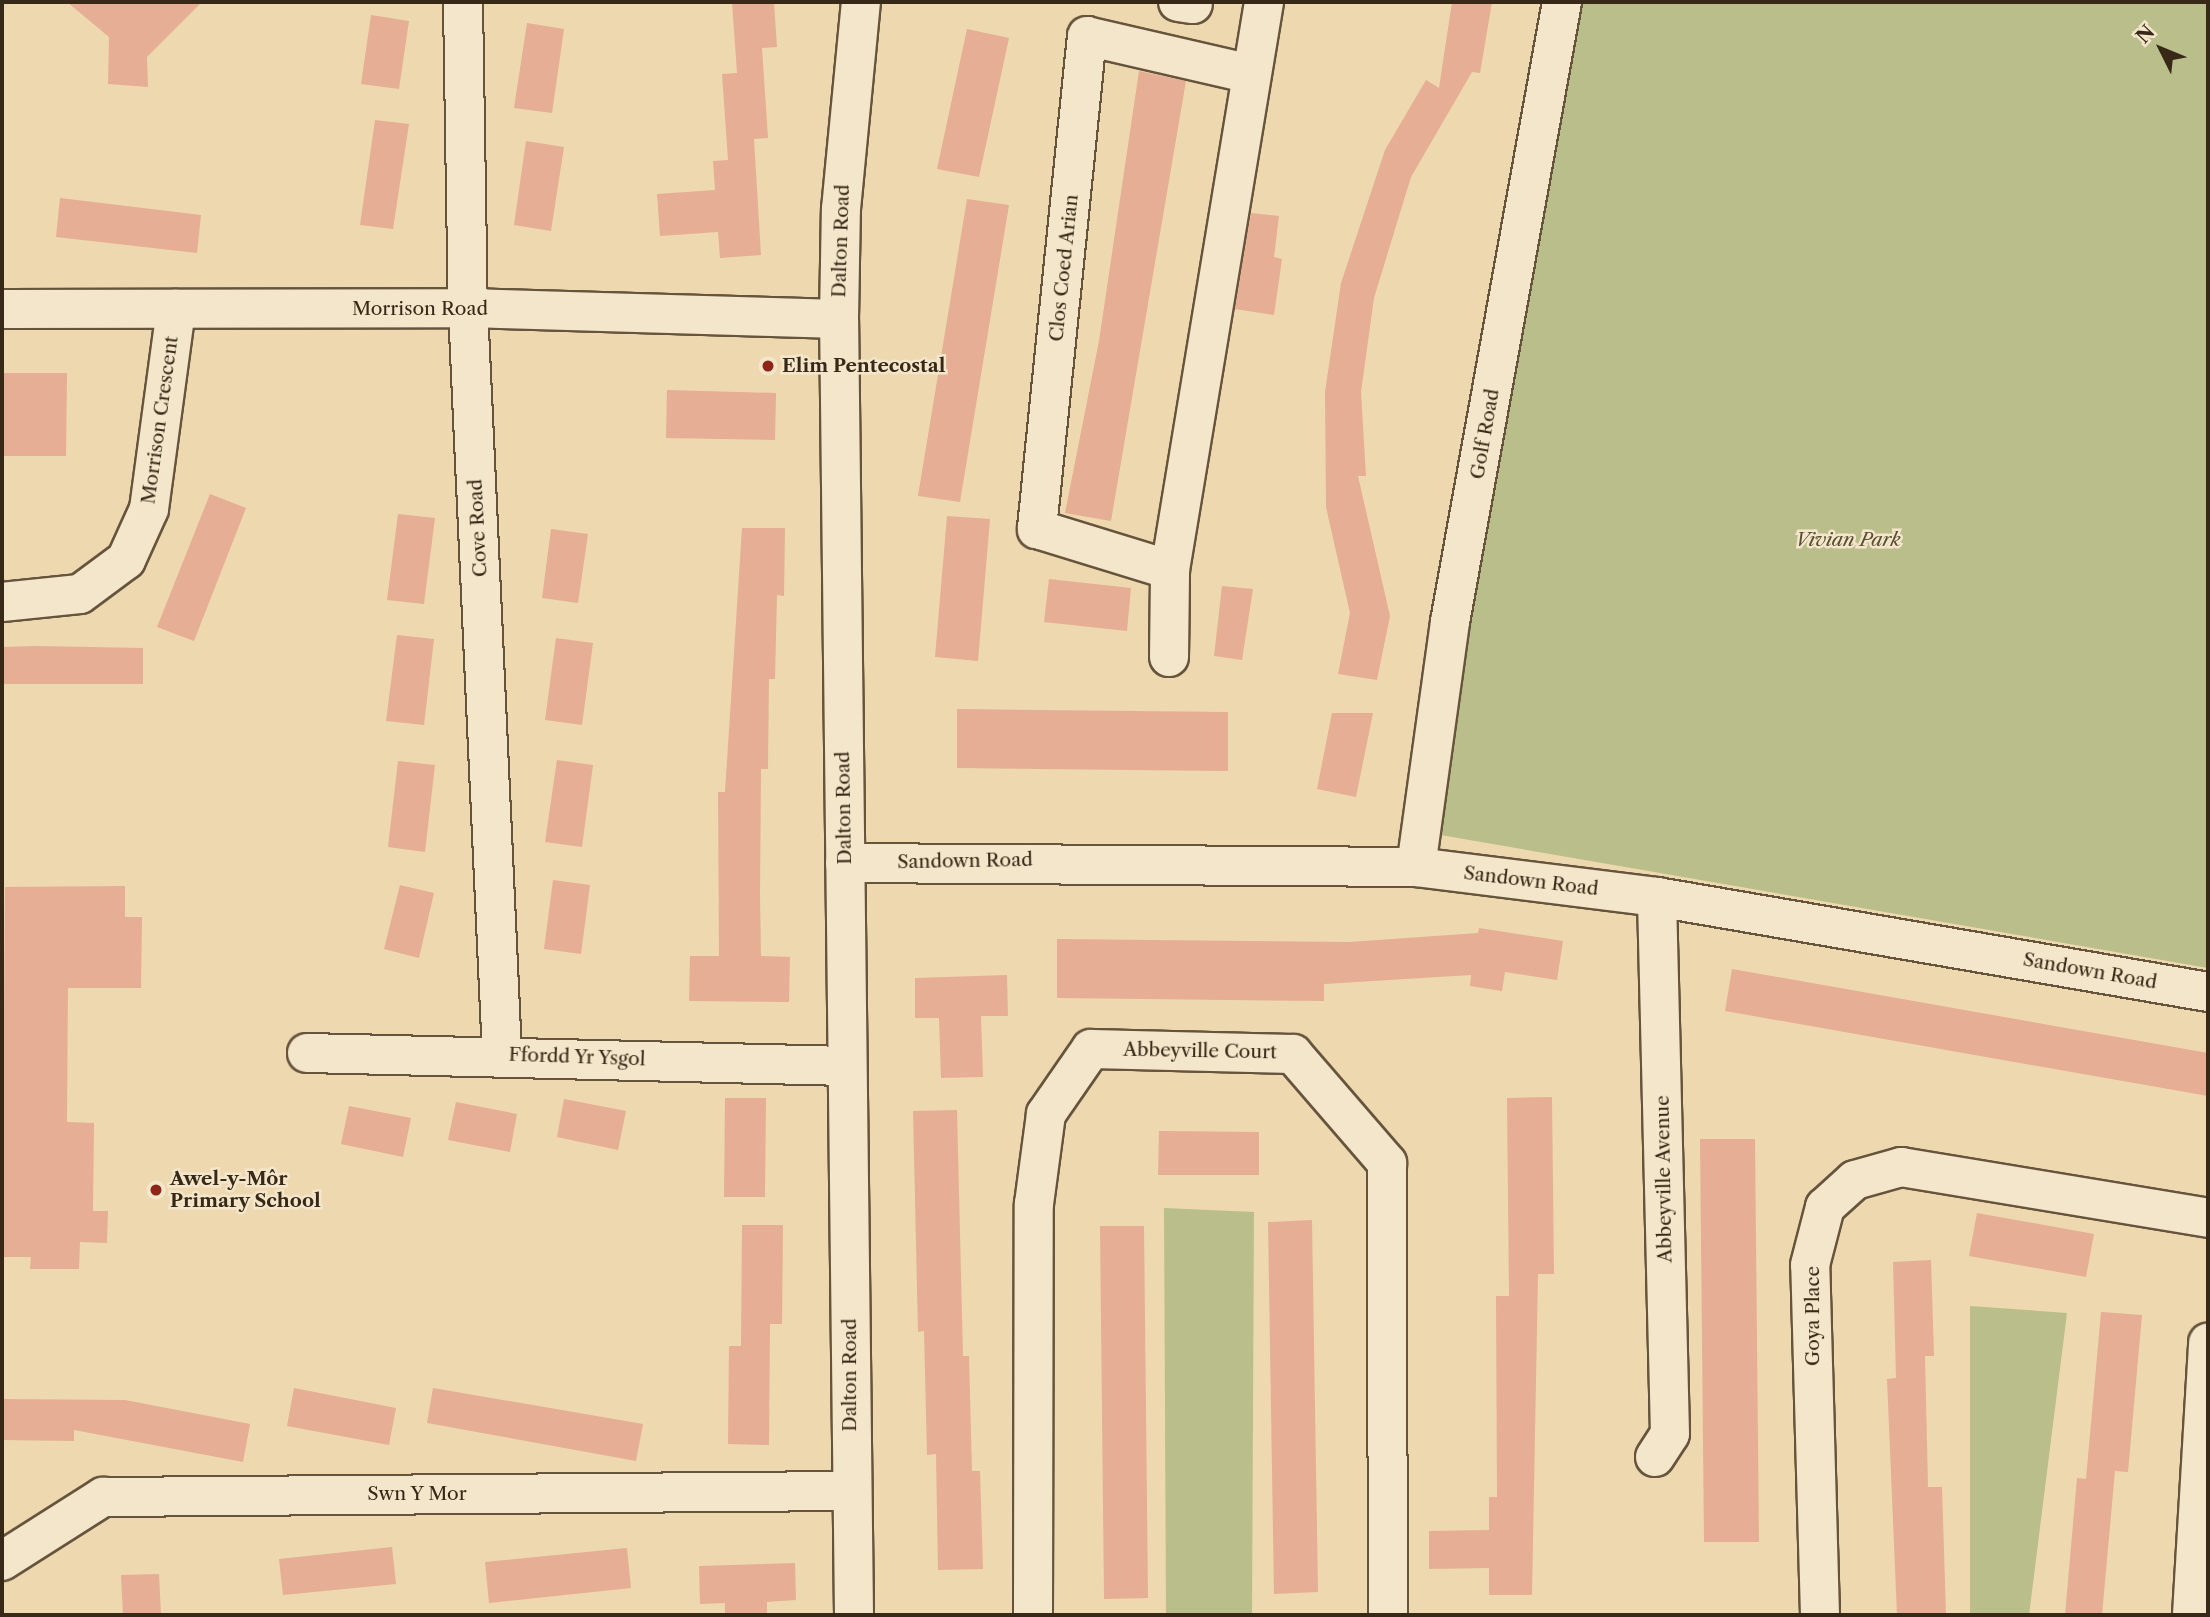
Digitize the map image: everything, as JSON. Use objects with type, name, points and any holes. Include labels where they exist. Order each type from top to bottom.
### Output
[{"type":"street","name":"Cove Road","points":[[463,2],[468,308],[502,1054]]},
{"type":"street","name":"Dalton Road","points":[[854,1615],[850,1490],[839,319],[841,209],[861,2]]},
{"type":"street","points":[[1170,657],[1170,570],[1264,2]]},
{"type":"street","name":"Golf Road","points":[[1416,867],[1450,622],[1562,2]]},
{"type":"street","name":"Clos Coed Arian","points":[[1170,570],[1037,529],[1087,36],[1251,74]]},
{"type":"street","name":"Morrison Road","points":[[2,309],[468,308],[839,319]]},
{"type":"street","name":"Morrison Crescent","points":[[2,602],[79,594],[127,560],[149,509],[176,309]]},
{"type":"street","name":"Sandown Road","points":[[845,863],[1416,867],[1657,897],[2208,992]]},
{"type":"street","name":"Abbeyville Avenue","points":[[1655,1457],[1670,1434],[1657,897]]},
{"type":"street","name":"Abbeyville Court","points":[[1033,1615],[1034,1204],[1046,1114],[1091,1049],[1293,1054],[1387,1163],[1388,1615]]},
{"type":"street","name":"Ffordd Yr Ysgol","points":[[307,1054],[502,1054],[847,1066]]},
{"type":"street","name":"Goya Place","points":[[1820,1615],[1810,1265],[1825,1207],[1855,1180],[1901,1167],[2208,1218]]},
{"type":"street","points":[[2192,1615],[2208,1342]]},
{"type":"street","name":"Swn Y Mor","points":[[2,1561],[103,1497],[850,1490]]},
{"type":"green space","name":"Vivian Park","points":[[1580,2],[2208,2],[2208,968],[1429,833]]},
{"type":"green space","points":[[1164,1208],[1254,1212],[1252,1615],[1166,1615]]},
{"type":"green space","points":[[1970,1306],[2067,1313],[2029,1615],[1970,1615]]},
{"type":"building","points":[[67,2],[202,2],[147,57],[148,87],[108,84],[109,37]]},
{"type":"building","points":[[732,2],[774,2],[777,47],[762,48],[768,138],[754,139],[761,255],[720,258],[718,232],[660,236],[657,194],[715,190],[713,161],[728,160],[722,74],[737,73]]},
{"type":"building","points":[[1452,2],[1492,2],[1480,73],[1472,72],[1411,177],[1374,298],[1361,392],[1366,476],[1358,476],[1390,616],[1377,680],[1338,674],[1350,613],[1326,507],[1325,392],[1341,283],[1385,150],[1426,80],[1439,88]]},
{"type":"building","points":[[371,15],[409,21],[399,89],[361,84]]},
{"type":"building","points":[[527,23],[564,29],[552,113],[514,108]]},
{"type":"building","points":[[967,29],[1009,38],[979,177],[937,169]]},
{"type":"building","points":[[1139,71],[1186,81],[1111,521],[1065,513],[1099,341]]},
{"type":"building","points":[[375,120],[409,124],[393,229],[360,225]]},
{"type":"building","points":[[526,141],[564,147],[551,231],[514,225]]},
{"type":"building","points":[[60,198],[201,215],[197,253],[56,237]]},
{"type":"building","points":[[967,199],[1009,205],[960,502],[918,496]]},
{"type":"building","points":[[1251,213],[1279,216],[1274,257],[1282,259],[1274,315],[1235,309]]},
{"type":"building","points":[[2,373],[67,373],[66,456],[2,456]]},
{"type":"building","points":[[667,390],[776,393],[775,440],[666,438]]},
{"type":"building","points":[[210,494],[246,508],[194,641],[157,627]]},
{"type":"building","points":[[398,514],[435,518],[424,604],[387,600]]},
{"type":"building","points":[[947,516],[990,519],[978,661],[935,657]]},
{"type":"building","points":[[742,528],[785,528],[784,596],[777,595],[775,679],[769,679],[768,769],[761,769],[760,896],[761,956],[790,957],[789,1002],[689,1001],[690,956],[719,956],[718,792],[725,792]]},
{"type":"building","points":[[551,529],[588,534],[578,603],[542,598]]},
{"type":"building","points":[[1049,579],[1131,588],[1127,631],[1044,622]]},
{"type":"building","points":[[1222,586],[1253,589],[1242,660],[1214,656]]},
{"type":"building","points":[[397,635],[434,639],[424,725],[386,721]]},
{"type":"building","points":[[556,638],[593,643],[582,725],[545,720]]},
{"type":"building","points":[[2,647],[143,648],[143,684],[2,684]]},
{"type":"building","points":[[957,709],[1228,712],[1228,771],[957,768]]},
{"type":"building","points":[[1332,713],[1373,713],[1356,797],[1317,789]]},
{"type":"building","points":[[557,760],[593,765],[582,847],[545,842]]},
{"type":"building","points":[[398,761],[435,765],[425,852],[388,847]]},
{"type":"building","points":[[553,880],[590,885],[581,954],[544,949]]},
{"type":"building","points":[[400,885],[434,893],[419,958],[384,949]]},
{"type":"building","points":[[125,886],[125,917],[142,917],[141,988],[68,988],[67,1122],[94,1123],[93,1211],[108,1211],[107,1243],[80,1242],[79,1269],[30,1269],[31,1257],[2,1257],[5,887]]},
{"type":"building","points":[[1479,928],[1563,941],[1557,980],[1505,972],[1502,991],[1470,986],[1471,975],[1324,984],[1324,1001],[1057,998],[1057,939],[1349,942],[1478,933]]},
{"type":"building","points":[[1732,969],[2208,1053],[2208,1096],[1725,1011]]},
{"type":"building","points":[[1007,975],[1008,1016],[981,1016],[983,1077],[941,1078],[939,1018],[915,1018],[915,978]]},
{"type":"building","points":[[1552,1097],[1554,1274],[1538,1274],[1532,1595],[1489,1595],[1489,1568],[1429,1569],[1429,1531],[1489,1530],[1489,1497],[1497,1497],[1496,1296],[1509,1296],[1507,1098]]},
{"type":"building","points":[[725,1098],[766,1098],[765,1197],[724,1197]]},
{"type":"building","points":[[564,1099],[626,1111],[618,1150],[557,1137]]},
{"type":"building","points":[[456,1102],[517,1114],[510,1152],[448,1140]]},
{"type":"building","points":[[349,1106],[411,1118],[403,1157],[341,1144]]},
{"type":"building","points":[[957,1110],[963,1356],[969,1356],[972,1471],[980,1471],[983,1569],[938,1570],[936,1454],[927,1455],[924,1331],[918,1332],[913,1111]]},
{"type":"building","points":[[1159,1131],[1259,1132],[1259,1175],[1158,1175]]},
{"type":"building","points":[[1700,1139],[1755,1139],[1759,1542],[1704,1542]]},
{"type":"building","points":[[1977,1213],[2094,1234],[2086,1277],[1969,1256]]},
{"type":"building","points":[[1312,1220],[1318,1592],[1274,1594],[1268,1222]]},
{"type":"building","points":[[742,1225],[783,1225],[782,1324],[770,1324],[769,1445],[728,1444],[729,1346],[741,1346]]},
{"type":"building","points":[[1100,1226],[1144,1226],[1148,1598],[1104,1599]]},
{"type":"building","points":[[1931,1260],[1934,1356],[1925,1356],[1928,1487],[1942,1487],[1946,1615],[1897,1615],[1887,1379],[1896,1378],[1893,1262]]},
{"type":"building","points":[[2101,1312],[2142,1315],[2128,1472],[2115,1471],[2102,1615],[2065,1615],[2077,1478],[2086,1479]]},
{"type":"building","points":[[294,1388],[396,1408],[389,1445],[287,1426]]},
{"type":"building","points":[[433,1388],[643,1424],[636,1461],[427,1423]]},
{"type":"building","points":[[2,1399],[125,1400],[250,1424],[243,1462],[74,1430],[74,1441],[2,1440]]},
{"type":"building","points":[[392,1547],[396,1584],[283,1595],[279,1559]]},
{"type":"building","points":[[627,1548],[631,1588],[489,1603],[485,1562]]},
{"type":"building","points":[[795,1563],[796,1600],[767,1602],[767,1615],[725,1615],[725,1603],[700,1604],[699,1566]]},
{"type":"building","points":[[159,1574],[161,1615],[123,1615],[121,1575]]},
{"type":"place","name":"Elim Pentecostal","points":[[768,366]]},
{"type":"place","name":"Awel-y-Môr Primary School","points":[[156,1190]]}]
